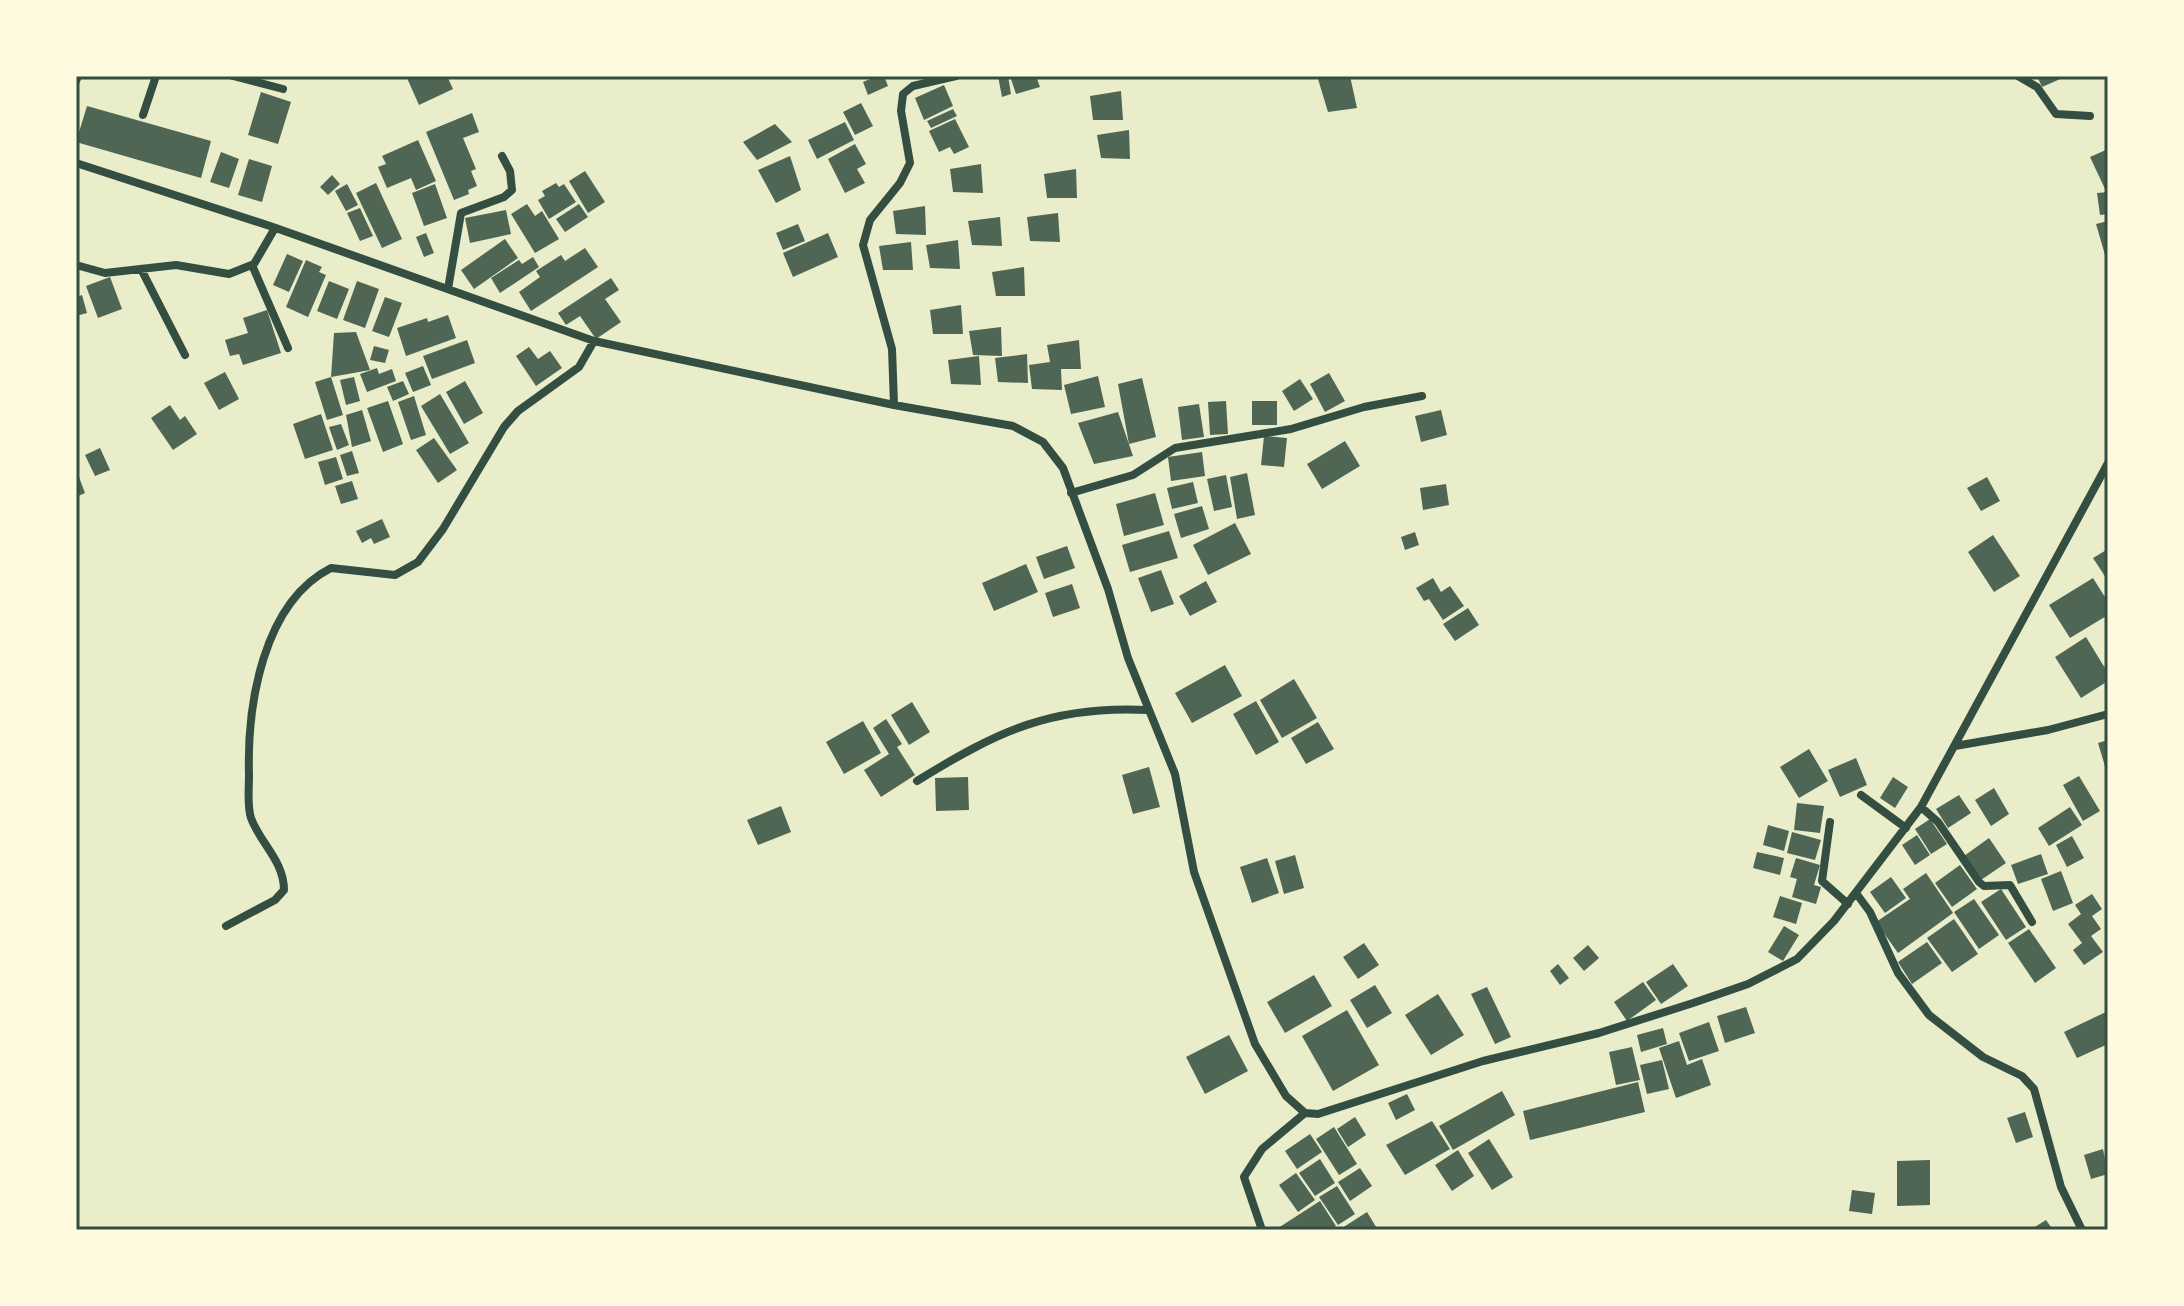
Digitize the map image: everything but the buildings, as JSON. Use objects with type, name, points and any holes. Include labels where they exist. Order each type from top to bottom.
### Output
[{"type":"street","points":[[143,115],[156,76]]},
{"type":"street","points":[[233,76],[283,89]]},
{"type":"street","points":[[894,405],[892,349],[863,245],[870,220],[900,183],[910,163],[901,111],[903,94],[913,86],[956,76]]},
{"type":"street","points":[[2018,76],[2037,87],[2056,114],[2090,116]]},
{"type":"street","points":[[448,289],[461,213],[504,197],[512,190],[510,171],[502,156]]},
{"type":"street","points":[[76,163],[275,228],[594,341],[1022,430],[1053,453],[1063,468],[1148,710],[1175,774],[1194,872],[1255,1044],[1286,1096],[1305,1113],[1318,1114],[1483,1061],[1599,1033],[1748,984],[1797,959],[1848,904],[1921,807],[2108,463]]},
{"type":"street","points":[[76,265],[105,273],[176,265],[229,274],[252,265],[275,228]]},
{"type":"street","points":[[252,265],[288,348]]},
{"type":"street","points":[[141,269],[185,355]]},
{"type":"street","points":[[226,926],[275,900],[284,890],[272,852],[250,816],[248,761],[255,699],[280,620],[311,582],[331,568],[395,575],[418,562],[443,529],[504,427],[518,411],[579,367],[594,341]]},
{"type":"street","points":[[1071,493],[1133,475],[1175,448],[1291,429],[1364,407],[1422,396]]},
{"type":"street","points":[[917,781],[956,758],[1055,715],[1085,709],[1148,710]]},
{"type":"street","points":[[1955,746],[2048,730],[2108,714]]},
{"type":"street","points":[[1861,795],[1906,828]]},
{"type":"street","points":[[1921,807],[1938,822],[1979,882],[1984,886],[2010,885],[2032,922]]},
{"type":"street","points":[[1830,822],[1822,881],[1848,904]]},
{"type":"street","points":[[1856,893],[1870,912],[1898,973],[1929,1015],[1983,1057],[2017,1072],[2032,1085],[2061,1187],[2082,1230]]},
{"type":"street","points":[[1262,1230],[1244,1177],[1250,1163],[1269,1142],[1305,1113]]}]
